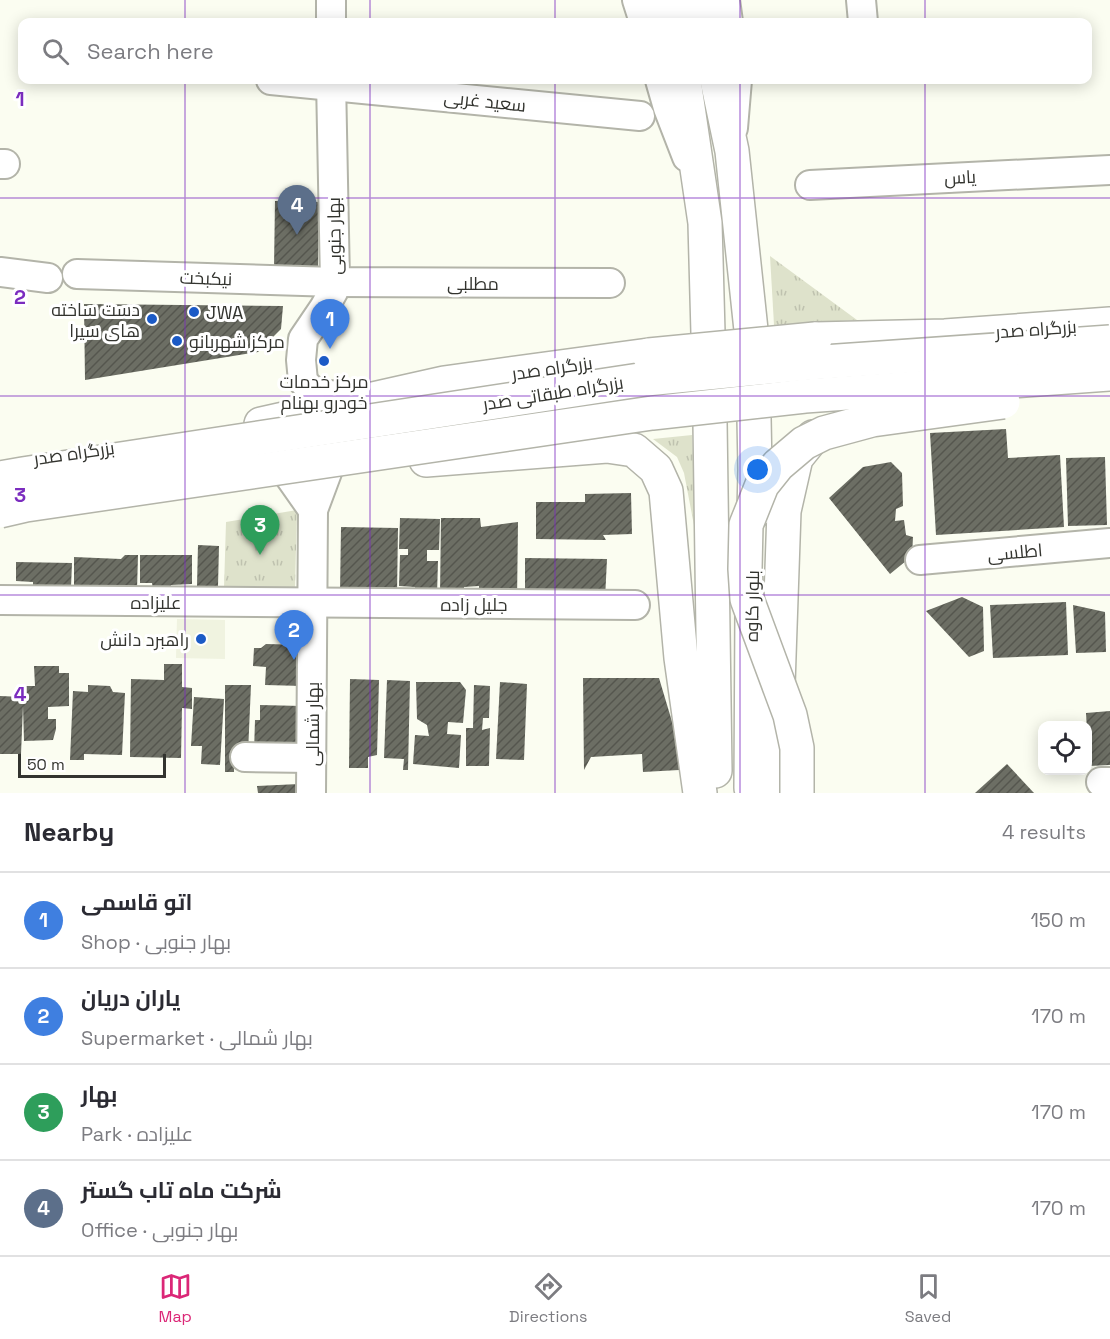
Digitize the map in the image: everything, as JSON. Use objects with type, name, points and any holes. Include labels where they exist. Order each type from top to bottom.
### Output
[{"type":"main road","points":[[665,0],[669,18]]},
{"type":"main road","points":[[696,0],[701,18]]},
{"type":"main road","points":[[685,84],[705,223],[708,333]]},
{"type":"main road","points":[[718,84],[732,151],[751,330]]},
{"type":"main road","name":"بزرگراه صدر","points":[[0,465],[240,429],[444,383],[649,355],[815,339],[945,336],[1110,324]]},
{"type":"main road","name":"بزرگراه طبقاتی صدر","points":[[0,478],[646,379],[809,363],[1110,342]]},
{"type":"main road","points":[[0,517],[287,473],[654,422],[943,388],[1110,376]]},
{"type":"main road","name":"بزرگراه طبقاتی صدر","points":[[0,511],[26,505],[652,413],[806,396],[1110,376]]},
{"type":"main road","points":[[797,793],[797,748],[790,715],[747,599],[746,525],[762,485],[778,465],[804,443],[824,433],[872,420],[1110,386]]},
{"type":"main road","points":[[769,793],[777,714],[784,511],[796,458],[812,438],[831,426],[943,388]]},
{"type":"main road","name":"بلوار کاوه","points":[[751,793],[754,418]]},
{"type":"main road","points":[[710,422],[715,793]]},
{"type":"main road","points":[[329,467],[607,446],[634,450],[656,470],[666,491],[681,658],[700,793]]},
{"type":"street","points":[[331,0],[331,18]]},
{"type":"street","points":[[637,0],[643,18]]},
{"type":"street","points":[[725,0],[727,18]]},
{"type":"street","points":[[861,0],[863,18]]},
{"type":"street","name":"بهار جنوبی","points":[[331,84],[335,282],[333,292],[303,339],[301,360],[303,381],[311,390],[338,396],[444,383]]},
{"type":"street","name":"سعید غربی","points":[[340,84],[640,116]]},
{"type":"street","points":[[661,84],[668,108],[700,189]]},
{"type":"street","points":[[732,151],[737,84]]},
{"type":"street","name":"یاس","points":[[810,185],[1110,170]]},
{"type":"street","points":[[0,272],[48,278]]},
{"type":"street","name":"نیکبخت","points":[[77,274],[335,282]]},
{"type":"street","name":"مطلبی","points":[[335,282],[610,283]]},
{"type":"street","name":"بهار شمالی","points":[[311,793],[313,510],[329,467]]},
{"type":"street","points":[[287,473],[313,510]]},
{"type":"street","name":"اطلسی","points":[[920,560],[1110,543]]},
{"type":"street","name":"علیزاده","points":[[0,600],[312,603]]},
{"type":"street","name":"جلیل زاده","points":[[312,603],[635,605]]},
{"type":"street","points":[[246,757],[311,758]]},
{"type":"shaded area","name":"راهبرد دانش","points":[[177,619],[225,620],[225,659],[176,658]]},
{"type":"green space","points":[[770,256],[857,320],[774,325]]},
{"type":"green space","points":[[692,435],[697,541],[684,473],[677,457],[653,439]]},
{"type":"green space","points":[[297,510],[295,587],[224,588],[226,522]]},
{"type":"building","points":[[275,201],[319,202],[318,268],[274,268]]},
{"type":"building","name":"مرکز شهربانو","points":[[84,304],[283,306],[281,329],[258,352],[85,380]]},
{"type":"building","points":[[1006,429],[1008,458],[1060,455],[1064,527],[936,535],[930,433]]},
{"type":"building","points":[[1105,457],[1107,525],[1068,526],[1066,458]]},
{"type":"building","points":[[891,462],[902,473],[903,506],[896,509],[895,521],[904,520],[906,535],[913,537],[912,556],[890,574],[829,498],[863,467]]},
{"type":"building","points":[[631,493],[632,534],[603,535],[606,540],[536,539],[536,502],[585,502],[585,494]]},
{"type":"building","points":[[400,518],[440,519],[439,550],[427,550],[427,561],[438,561],[437,595],[415,594],[415,587],[399,586],[400,555],[408,555],[408,549],[399,549]]},
{"type":"building","points":[[441,518],[480,518],[481,527],[518,522],[517,601],[479,601],[479,586],[464,587],[464,596],[440,595]]},
{"type":"building","points":[[341,527],[398,528],[397,594],[340,593]]},
{"type":"building","points":[[198,545],[219,546],[218,586],[197,586]]},
{"type":"building","points":[[125,555],[138,555],[137,590],[74,588],[74,557],[121,559]]},
{"type":"building","points":[[140,555],[192,555],[192,584],[171,585],[170,590],[153,590],[152,583],[140,583]]},
{"type":"building","points":[[525,558],[607,559],[605,599],[525,596]]},
{"type":"building","points":[[16,562],[72,563],[71,587],[33,587],[33,582],[16,581]]},
{"type":"building","points":[[962,597],[983,607],[984,651],[969,657],[926,611]]},
{"type":"building","points":[[1066,602],[1068,655],[993,658],[990,605]]},
{"type":"building","points":[[1073,605],[1105,612],[1106,652],[1076,653]]},
{"type":"building","points":[[266,644],[305,645],[303,686],[265,685],[266,667],[253,666],[254,648],[261,648]]},
{"type":"building","points":[[164,664],[182,664],[182,687],[192,688],[192,709],[182,708],[181,758],[130,757],[131,679],[164,680]]},
{"type":"building","points":[[34,666],[59,666],[59,673],[69,673],[69,706],[48,707],[48,719],[56,719],[53,740],[24,741],[23,706],[21,754],[0,754],[0,696],[23,697],[23,686],[35,686]]},
{"type":"building","points":[[583,678],[659,678],[685,765],[679,770],[643,772],[642,754],[591,757],[584,770]]},
{"type":"building","points":[[350,679],[379,680],[377,755],[368,757],[368,768],[349,768]]},
{"type":"building","points":[[387,680],[410,681],[408,770],[403,770],[404,759],[384,758]]},
{"type":"building","points":[[416,682],[460,682],[466,690],[463,723],[448,722],[447,734],[461,735],[459,768],[413,764],[415,735],[429,736],[427,725],[417,719]]},
{"type":"building","points":[[500,682],[527,684],[524,760],[496,759]]},
{"type":"building","points":[[88,685],[110,686],[113,692],[125,693],[122,755],[84,754],[84,760],[70,760],[73,691],[88,692]]},
{"type":"building","points":[[225,685],[251,685],[248,753],[234,760],[234,772],[225,772]]},
{"type":"building","points":[[474,685],[490,686],[489,718],[483,718],[482,730],[490,728],[489,766],[466,766],[466,728],[473,728]]},
{"type":"building","points":[[194,697],[224,699],[220,765],[201,764],[202,746],[191,746]]},
{"type":"building","points":[[260,705],[302,706],[301,753],[254,752],[255,720],[260,720]]},
{"type":"building","points":[[1110,711],[1110,765],[1092,766],[1092,721],[1086,721],[1086,713]]},
{"type":"building","points":[[1007,764],[1034,793],[975,793]]},
{"type":"building","points":[[299,784],[299,793],[258,793],[257,786]]},
{"type":"place","name":"شرکت ماه تاب گستر","points":[[297,235]]},
{"type":"place","name":"JWA","points":[[194,312]]},
{"type":"place","name":"دست ساخته های سیرا","points":[[152,319]]},
{"type":"place","name":"مرکز شهربانو","points":[[177,341]]},
{"type":"place","name":"اتو قاسمی","points":[[330,349]]},
{"type":"place","name":"مرکز خدمات خودرو بهنام","points":[[324,361]]},
{"type":"place","name":"بهار","points":[[260,555]]},
{"type":"place","name":"راهبرد دانش","points":[[201,639]]},
{"type":"place","name":"یاران دریان","points":[[294,660]]}]
